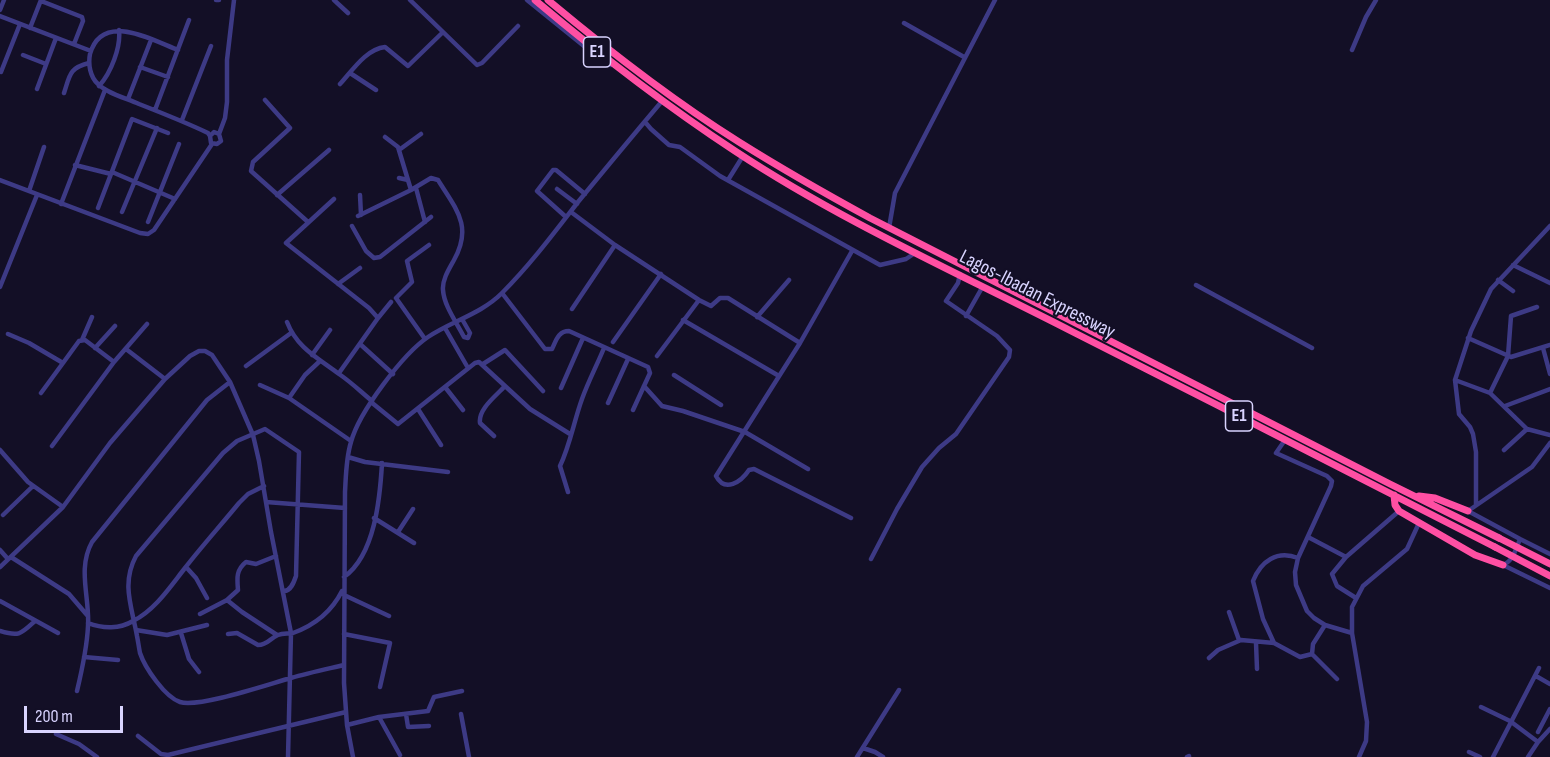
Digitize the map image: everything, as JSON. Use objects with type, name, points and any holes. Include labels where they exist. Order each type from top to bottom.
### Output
[{"type":"highway","name":"Lagos-Ibadan Expressway","points":[[535,0],[662,101],[776,176],[916,252],[1550,576]]},
{"type":"highway","name":"Lagos-Ibadan Expressway","points":[[548,0],[664,91],[731,137],[870,218],[1550,564]]},
{"type":"highway","points":[[1394,495],[1395,505],[1399,511],[1475,555],[1503,565]]},
{"type":"highway","points":[[1416,496],[1435,498],[1468,511]]},
{"type":"street","points":[[0,10],[4,0]]},
{"type":"street","points":[[212,144],[221,141],[219,134],[225,118],[227,60],[234,0]]},
{"type":"street","points":[[334,0],[348,13]]},
{"type":"street","points":[[410,0],[477,65],[482,63],[518,26]]},
{"type":"street","points":[[353,757],[347,725],[344,665],[345,508],[348,457],[351,441],[361,417],[393,374],[425,339],[483,308],[502,293],[662,101],[600,59],[527,0]]},
{"type":"street","points":[[889,228],[895,193],[995,0]]},
{"type":"street","points":[[1352,50],[1376,0]]},
{"type":"street","points":[[30,28],[41,1],[82,17],[83,21],[74,44]]},
{"type":"street","points":[[0,15],[91,51]]},
{"type":"street","points":[[155,110],[189,20]]},
{"type":"street","points":[[904,23],[964,57]]},
{"type":"street","points":[[1,72],[20,24]]},
{"type":"street","points":[[178,50],[119,30],[103,36],[91,51],[89,63],[91,74],[99,86],[105,90],[208,132],[209,141],[212,144]]},
{"type":"street","points":[[99,86],[106,76],[118,45],[119,30]]},
{"type":"street","points":[[340,84],[361,60],[382,47],[388,49],[408,66],[442,33]]},
{"type":"street","points":[[37,89],[57,38]]},
{"type":"street","points":[[128,99],[151,40]]},
{"type":"street","points":[[182,120],[211,46]]},
{"type":"street","points":[[23,55],[46,64]]},
{"type":"street","points":[[64,93],[73,69],[78,65],[89,63]]},
{"type":"street","points":[[140,67],[168,77]]},
{"type":"street","points":[[350,73],[376,90]]},
{"type":"street","points":[[61,204],[105,90]]},
{"type":"street","points":[[265,100],[290,128],[253,162],[251,171],[308,222]]},
{"type":"street","points":[[98,208],[132,119],[168,133]]},
{"type":"street","points":[[645,122],[669,144],[680,147],[728,180],[880,265],[906,259],[916,252]]},
{"type":"street","points":[[122,213],[157,128]]},
{"type":"street","points":[[210,136],[214,132],[219,134]]},
{"type":"street","points":[[399,150],[421,134]]},
{"type":"street","points":[[385,137],[399,150],[424,222]]},
{"type":"street","points":[[148,222],[179,144]]},
{"type":"street","points":[[0,180],[140,233],[148,234],[154,230],[212,144]]},
{"type":"street","points":[[29,191],[44,147]]},
{"type":"street","points":[[277,195],[329,150]]},
{"type":"street","points":[[728,180],[743,156]]},
{"type":"street","points":[[75,165],[112,173],[176,199]]},
{"type":"street","points":[[566,217],[537,191],[553,170],[585,194]]},
{"type":"street","points":[[399,178],[408,180]]},
{"type":"street","points":[[360,195],[359,215],[414,189],[431,178],[438,180],[462,222],[461,243],[446,276],[443,291],[464,336],[468,338],[470,333],[462,319]]},
{"type":"street","points":[[557,189],[577,204]]},
{"type":"street","points":[[0,287],[37,195]]},
{"type":"street","points":[[334,200],[288,240],[287,245],[369,308],[378,318]]},
{"type":"street","points":[[571,212],[615,245],[699,300],[711,306],[724,296],[800,343]]},
{"type":"street","points":[[352,226],[370,256],[374,258],[380,257],[431,217]]},
{"type":"street","points":[[1476,504],[1476,452],[1473,434],[1459,414],[1455,380],[1468,338],[1481,308],[1498,280],[1550,226]]},
{"type":"street","points":[[425,339],[396,298],[412,282],[407,261],[429,245]]},
{"type":"street","points":[[572,309],[615,245]]},
{"type":"street","points":[[851,519],[754,469],[749,470],[741,482],[735,484],[729,485],[716,476],[800,343],[852,251]]},
{"type":"street","points":[[1513,265],[1550,283]]},
{"type":"street","points":[[338,284],[360,268]]},
{"type":"street","points":[[613,342],[661,274]]},
{"type":"street","points":[[871,560],[922,467],[956,434],[1009,357],[1011,350],[1004,342],[946,301],[958,283],[960,274]]},
{"type":"street","points":[[757,317],[789,280]]},
{"type":"street","points":[[1498,280],[1513,291]]},
{"type":"street","points":[[1196,285],[1312,348]]},
{"type":"street","points":[[966,316],[983,286]]},
{"type":"street","points":[[502,293],[545,349],[552,349],[559,334],[568,331],[650,369],[633,410]]},
{"type":"street","points":[[657,356],[699,300]]},
{"type":"street","points":[[339,373],[391,302]]},
{"type":"street","points":[[1490,393],[1508,356],[1511,316],[1537,307]]},
{"type":"street","points":[[41,393],[82,339],[92,317]]},
{"type":"street","points":[[683,320],[779,376]]},
{"type":"street","points":[[287,322],[291,333],[305,350],[339,373],[398,424],[475,363],[483,364],[530,409],[570,434]]},
{"type":"street","points":[[52,446],[114,362],[147,324]]},
{"type":"street","points":[[95,348],[115,326]]},
{"type":"street","points":[[445,328],[468,368]]},
{"type":"street","points":[[312,355],[330,330]]},
{"type":"street","points":[[246,366],[291,333]]},
{"type":"street","points":[[8,334],[29,343],[63,363]]},
{"type":"street","points":[[561,388],[583,338]]},
{"type":"street","points":[[1468,338],[1508,356],[1518,356],[1550,345]]},
{"type":"street","points":[[82,339],[114,362]]},
{"type":"street","points":[[360,344],[393,374]]},
{"type":"street","points":[[568,492],[561,466],[581,401],[604,348]]},
{"type":"street","points":[[1542,348],[1550,374]]},
{"type":"street","points":[[126,349],[165,379]]},
{"type":"street","points":[[483,364],[505,350],[543,391]]},
{"type":"street","points":[[0,567],[63,507],[110,443],[165,379],[190,356],[199,351],[212,355],[230,382],[253,435],[284,591],[291,633],[288,757]]},
{"type":"street","points":[[608,403],[628,358]]},
{"type":"street","points":[[289,398],[305,375],[320,361]]},
{"type":"street","points":[[674,375],[721,405]]},
{"type":"street","points":[[1455,380],[1490,393],[1527,429],[1550,435]]},
{"type":"street","points":[[77,691],[88,624],[85,560],[92,542],[207,400],[230,382]]},
{"type":"street","points":[[260,385],[289,398],[351,441]]},
{"type":"street","points":[[494,436],[480,423],[480,416],[505,386]]},
{"type":"street","points":[[644,386],[662,406],[745,432],[808,469]]},
{"type":"street","points":[[445,387],[463,410]]},
{"type":"street","points":[[1505,406],[1550,389]]},
{"type":"street","points":[[417,409],[441,445]]},
{"type":"street","points":[[284,591],[292,586],[296,576],[299,452],[265,429],[237,441],[223,453],[136,556],[129,579],[130,609],[141,654],[150,673],[167,693],[179,702],[186,703],[239,693],[344,665]]},
{"type":"street","points":[[1504,450],[1527,429]]},
{"type":"street","points":[[1285,440],[1276,453],[1327,476],[1332,481],[1298,558],[1296,585],[1307,611],[1324,625],[1352,633]]},
{"type":"street","points":[[1550,443],[1532,467],[1468,511],[1550,555]]},
{"type":"street","points":[[0,450],[3,458],[33,486],[63,507]]},
{"type":"street","points":[[348,457],[365,462],[448,472]]},
{"type":"street","points":[[344,577],[362,559],[374,518],[381,484],[382,463]]},
{"type":"street","points":[[3,515],[33,486]]},
{"type":"street","points":[[88,624],[102,628],[133,621],[155,604],[238,503],[248,494],[264,486]]},
{"type":"street","points":[[266,502],[345,508]]},
{"type":"street","points":[[398,532],[413,509]]},
{"type":"street","points":[[1356,598],[1337,586],[1332,579],[1332,574],[1346,557],[1399,511]]},
{"type":"street","points":[[374,518],[414,543]]},
{"type":"street","points":[[1359,757],[1365,741],[1367,722],[1351,616],[1356,598],[1368,581],[1407,549],[1419,523]]},
{"type":"street","points":[[1308,537],[1346,557]]},
{"type":"street","points":[[1503,565],[1512,558],[1520,539]]},
{"type":"street","points":[[0,550],[69,594],[87,615]]},
{"type":"street","points":[[1274,644],[1263,619],[1253,581],[1263,563],[1286,554],[1298,558]]},
{"type":"street","points":[[200,614],[227,600],[238,590],[237,576],[242,565],[249,562],[256,564],[276,556]]},
{"type":"street","points":[[1503,565],[1550,588]]},
{"type":"street","points":[[186,567],[196,578],[207,598]]},
{"type":"street","points":[[228,634],[237,633],[258,645],[269,642],[277,635],[291,633],[321,618],[336,604],[344,587]]},
{"type":"street","points":[[344,595],[389,616]]},
{"type":"street","points":[[227,600],[277,635]]},
{"type":"street","points":[[0,601],[58,633]]},
{"type":"street","points":[[336,604],[344,604]]},
{"type":"street","points":[[1229,612],[1239,640]]},
{"type":"street","points":[[0,631],[13,635],[18,634],[35,621]]},
{"type":"street","points":[[136,630],[167,635],[207,625]]},
{"type":"street","points":[[1312,654],[1313,644],[1324,625]]},
{"type":"street","points":[[181,633],[189,659],[199,672]]},
{"type":"street","points":[[344,634],[390,643],[380,687]]},
{"type":"street","points":[[1209,658],[1218,650],[1239,640],[1274,644],[1300,657],[1312,654]]},
{"type":"street","points":[[1257,643],[1257,669]]},
{"type":"street","points":[[1312,654],[1337,679]]},
{"type":"street","points":[[84,657],[118,660]]},
{"type":"street","points":[[1493,757],[1539,668]]},
{"type":"street","points":[[1536,676],[1550,684]]},
{"type":"street","points":[[857,757],[899,690]]},
{"type":"street","points":[[347,725],[379,717],[429,711],[434,697],[462,691]]},
{"type":"street","points":[[1481,707],[1510,721],[1538,742]]},
{"type":"street","points":[[1538,732],[1550,709]]},
{"type":"street","points":[[138,736],[164,756],[346,712]]},
{"type":"street","points":[[406,714],[407,726],[410,728],[429,726]]},
{"type":"street","points":[[461,714],[469,757]]},
{"type":"street","points":[[379,717],[400,755]]},
{"type":"street","points":[[1528,757],[1550,729]]},
{"type":"street","points":[[56,735],[80,744],[96,757]]},
{"type":"street","points":[[862,748],[876,752],[882,757]]},
{"type":"street","points":[[1469,752],[1480,757]]}]
